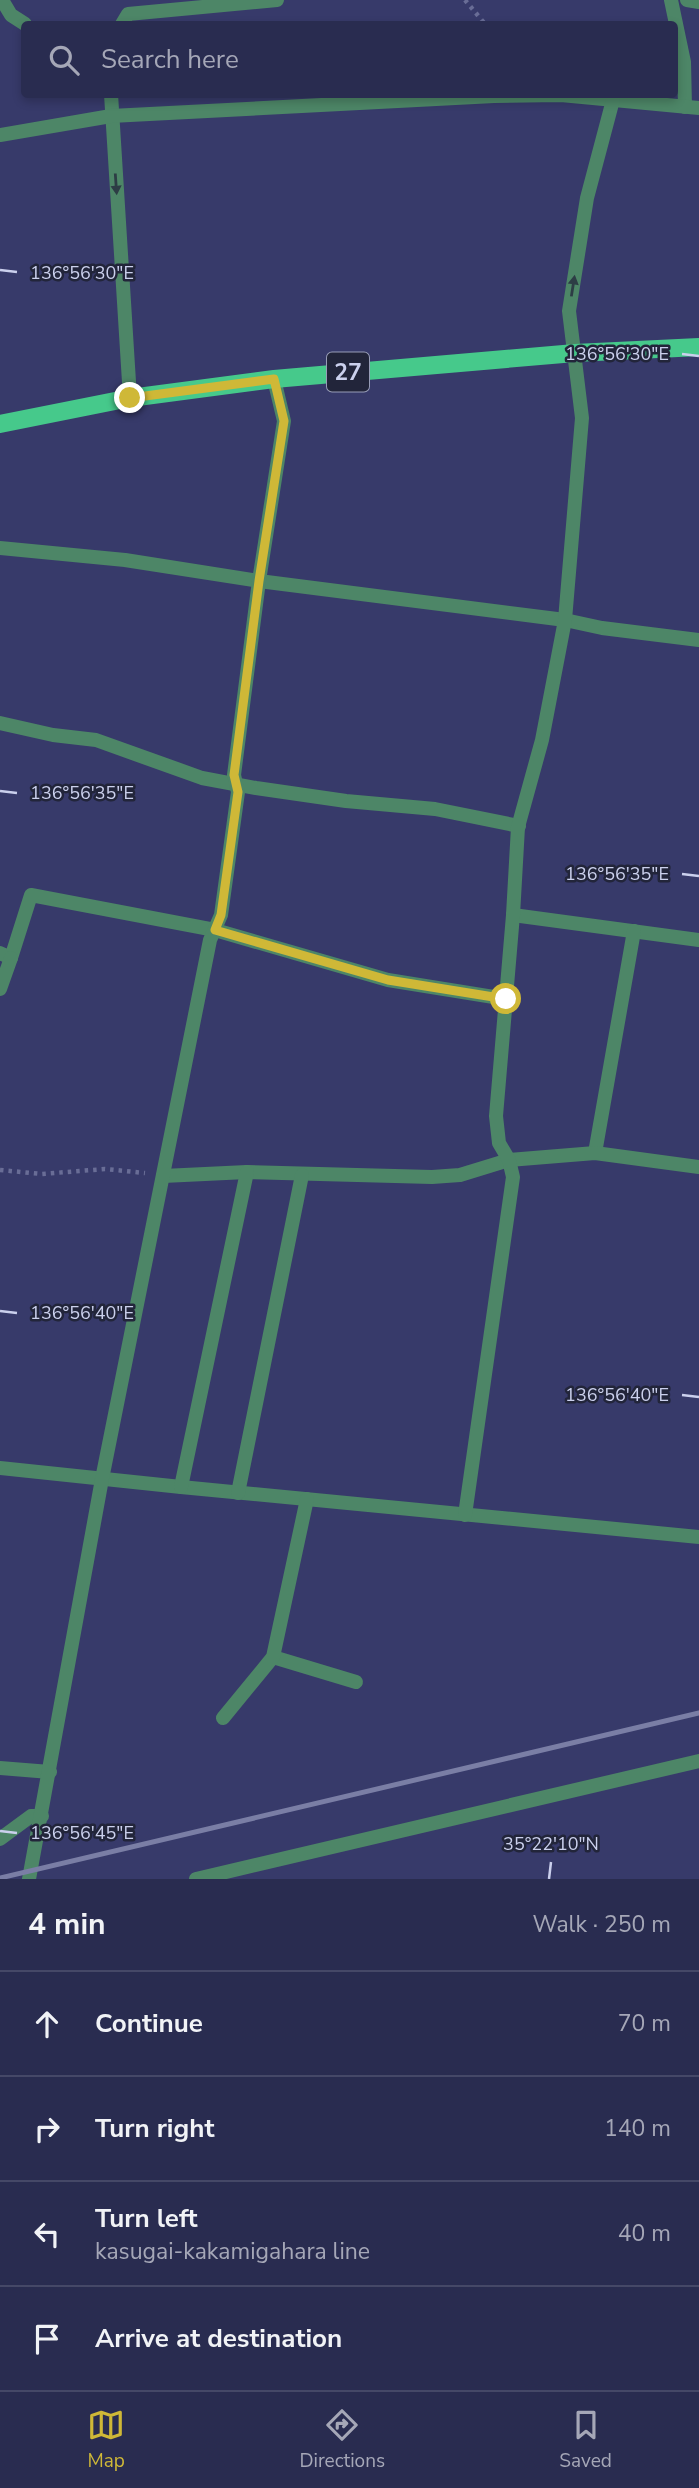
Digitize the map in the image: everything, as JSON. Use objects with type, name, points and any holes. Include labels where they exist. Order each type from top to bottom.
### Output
[{"type":"main road","name":"27","points":[[0,424],[130,398],[274,379],[575,353],[699,347]]},
{"type":"street","points":[[2,0],[11,15],[21,21]]},
{"type":"street","points":[[123,21],[128,15],[179,4],[277,0]]},
{"type":"street","points":[[671,0],[675,21]]},
{"type":"street","points":[[687,0],[699,2]]},
{"type":"street","points":[[592,98],[692,107],[678,33]]},
{"type":"street","points":[[111,98],[130,398]]},
{"type":"street","points":[[0,135],[111,116],[456,98]]},
{"type":"street","points":[[465,1515],[513,1177],[509,1160],[499,1143],[496,1116],[519,826],[541,740],[565,620],[582,418],[569,311],[587,198],[613,100]]},
{"type":"street","points":[[29,1879],[102,1479],[209,940],[221,915],[238,792],[234,775],[259,581],[284,421],[274,379]]},
{"type":"street","points":[[0,548],[125,560],[259,581],[699,640]]},
{"type":"street","points":[[0,723],[53,735],[96,740],[193,775],[256,789],[435,809],[519,826]]},
{"type":"street","points":[[0,989],[5,955],[31,895],[215,930],[388,980],[506,999]]},
{"type":"street","points":[[513,915],[699,940]]},
{"type":"street","points":[[595,1153],[634,932]]},
{"type":"street","points":[[163,1176],[247,1172],[432,1177],[460,1175],[509,1160],[595,1153],[699,1167]]},
{"type":"street","points":[[181,1487],[247,1172]]},
{"type":"street","points":[[238,1493],[302,1175]]},
{"type":"street","points":[[0,1468],[699,1537]]},
{"type":"street","points":[[223,1718],[273,1657],[307,1499]]},
{"type":"street","points":[[273,1657],[356,1682]]},
{"type":"street","points":[[196,1879],[699,1760]]},
{"type":"street","points":[[0,1768],[50,1772]]},
{"type":"street","points":[[0,1839],[31,1816],[42,1816]]},
{"type":"path","points":[[465,0],[482,21]]},
{"type":"path","points":[[0,1170],[42,1174],[105,1168],[163,1176]]},
{"type":"railway","points":[[0,1878],[699,1713]]},
{"type":"route","points":[[130,398],[274,379],[284,421],[259,581],[234,775],[238,792],[221,915],[215,930],[388,980],[506,999]]}]
